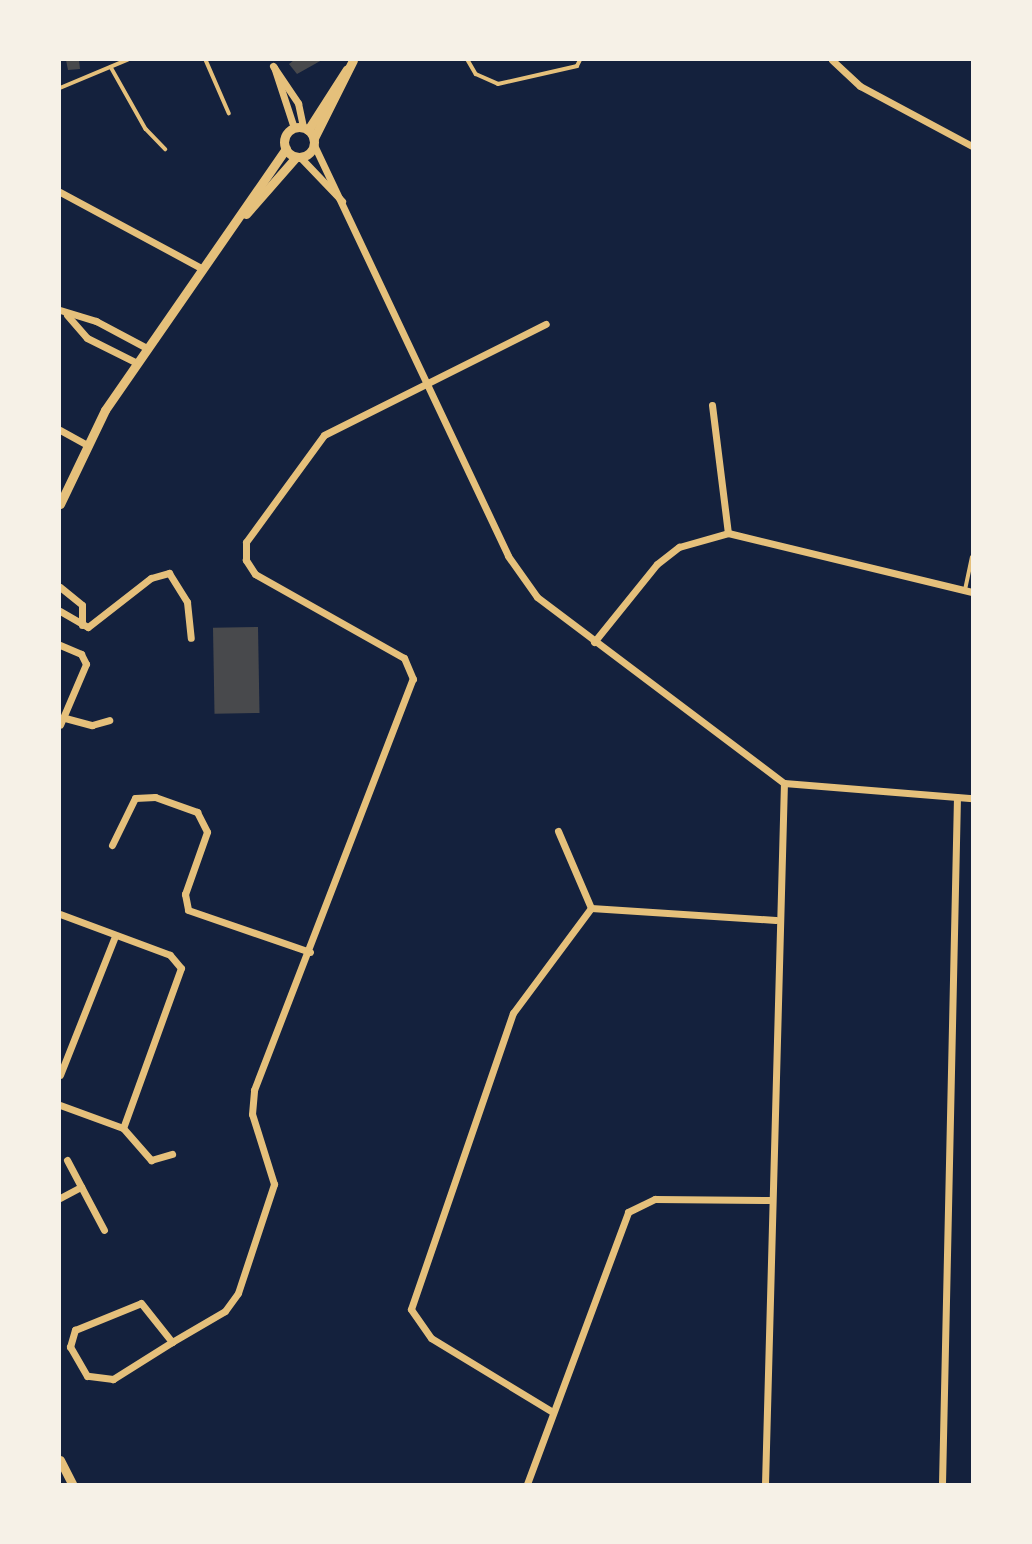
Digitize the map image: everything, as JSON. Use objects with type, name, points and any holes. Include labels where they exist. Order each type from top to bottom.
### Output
[{"type":"street","points":[[832,60],[860,86],[972,146]]},
{"type":"street","points":[[242,217],[298,157],[307,133],[352,62]]},
{"type":"street","points":[[272,63],[298,103],[307,133]]},
{"type":"street","points":[[272,63],[343,201],[521,579],[594,642],[784,783],[972,799]]},
{"type":"street","points":[[60,504],[85,444],[135,362],[242,217],[286,149],[286,134],[307,133]]},
{"type":"street","points":[[286,149],[298,157],[343,201]]},
{"type":"street","points":[[60,192],[203,269]]},
{"type":"street","points":[[63,312],[96,321],[145,347]]},
{"type":"street","points":[[63,312],[86,338],[135,362]]},
{"type":"street","points":[[172,1342],[151,1311],[136,1302],[78,1327],[70,1347],[80,1370],[102,1382],[172,1342],[230,1306],[274,1184],[252,1096],[310,952],[413,673],[404,658],[248,566],[246,542],[314,442],[546,324]]},
{"type":"street","points":[[712,405],[728,533]]},
{"type":"street","points":[[60,430],[85,444]]},
{"type":"street","points":[[594,642],[667,555],[728,533],[969,591]]},
{"type":"street","points":[[60,611],[82,625],[107,618],[151,578],[169,573],[187,602],[191,638]]},
{"type":"street","points":[[60,587],[82,605],[82,625]]},
{"type":"street","points":[[60,645],[81,654],[86,664],[62,721],[92,725],[109,720]]},
{"type":"street","points":[[765,1485],[776,920],[784,783]]},
{"type":"street","points":[[112,845],[135,798],[155,797],[197,811],[207,832],[185,894],[188,910],[310,952]]},
{"type":"street","points":[[942,1485],[957,797]]},
{"type":"street","points":[[558,831],[591,908]]},
{"type":"street","points":[[591,908],[776,920]]},
{"type":"street","points":[[551,1411],[431,1338],[411,1309],[513,1013],[591,908]]},
{"type":"street","points":[[60,914],[170,955],[182,975],[123,1128]]},
{"type":"street","points":[[60,1075],[115,936]]},
{"type":"street","points":[[60,1105],[123,1128],[151,1160],[172,1154]]},
{"type":"street","points":[[67,1160],[104,1230]]},
{"type":"street","points":[[60,1198],[80,1187]]},
{"type":"street","points":[[527,1485],[551,1411],[628,1212],[655,1199],[771,1199]]},
{"type":"street","points":[[60,1460],[72,1485]]},
{"type":"lane","points":[[60,88],[127,60]]},
{"type":"lane","points":[[206,60],[229,113]]},
{"type":"lane","points":[[468,60],[476,74],[498,84],[577,66],[580,60]]},
{"type":"lane","points":[[111,67],[146,129],[165,149]]},
{"type":"lane","points":[[969,591],[972,558]]},
{"type":"building","points":[[66,60],[79,60],[80,69],[68,70]]},
{"type":"building","points":[[294,60],[322,60],[297,74],[289,64]]},
{"type":"building","points":[[258,627],[260,713],[215,714],[213,628]]}]
